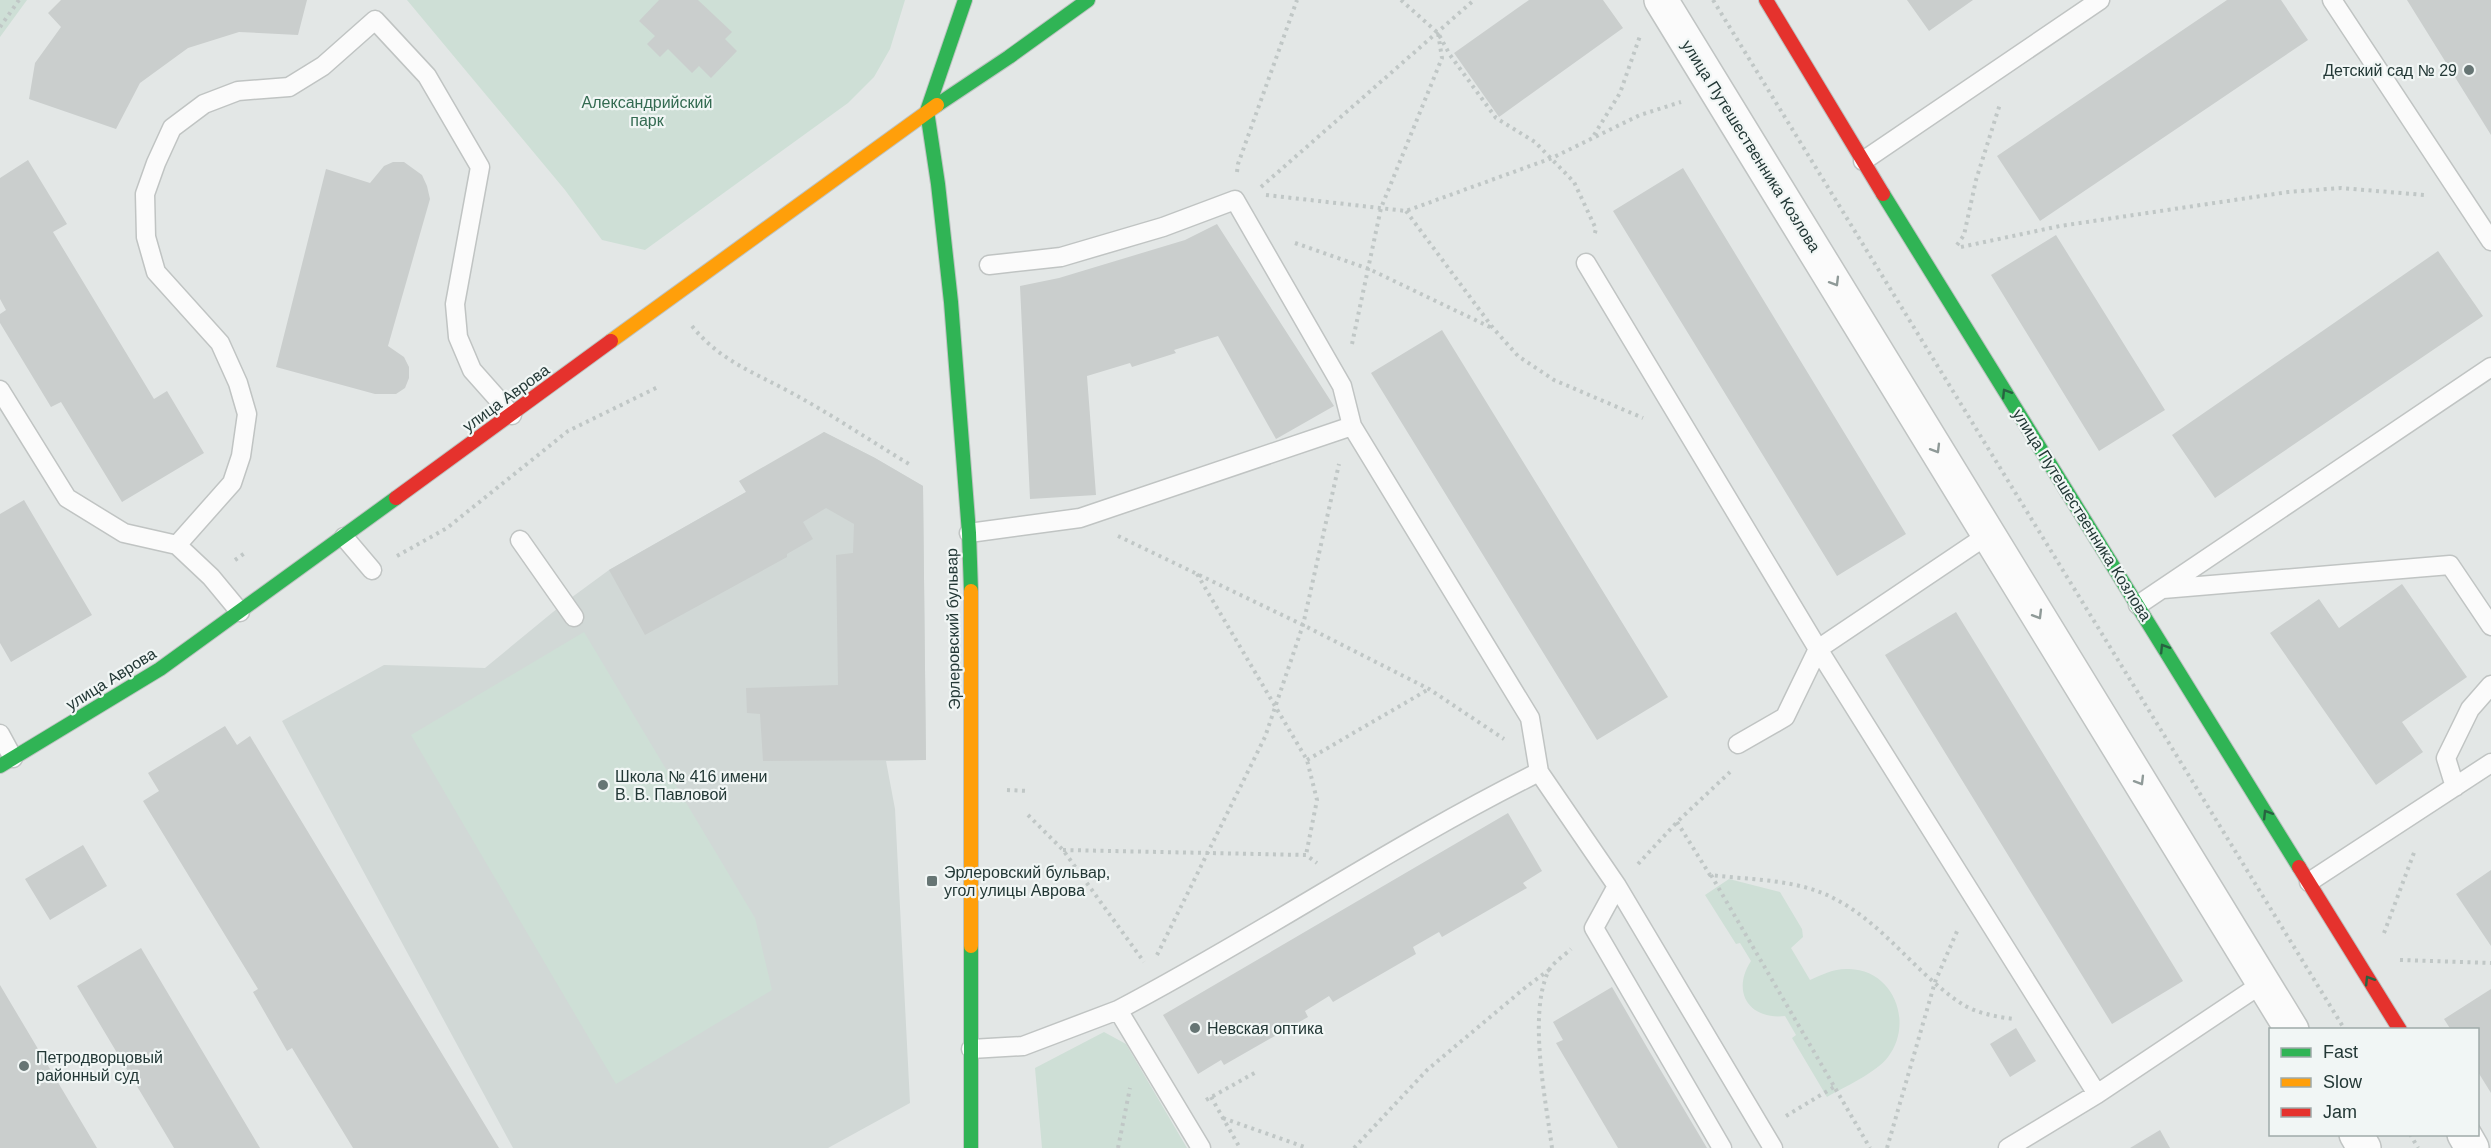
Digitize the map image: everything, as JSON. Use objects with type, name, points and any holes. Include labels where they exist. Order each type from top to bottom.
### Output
[{"type":"street","points":[[927,111],[965,0]]},
{"type":"street","name":"улица Аврова","points":[[7,762],[160,669],[927,111],[1009,57],[1088,0]]},
{"type":"street","name":"улица Путешественника Козлова","points":[[1661,0],[2291,1028]]},
{"type":"street","name":"улица Путешественника Козлова","points":[[1766,0],[1863,162],[2399,1028]]},
{"type":"street","name":"Эрлеровский бульвар","points":[[927,111],[938,184],[951,302],[969,533],[971,1148]]},
{"type":"lane","points":[[1863,162],[2100,0]]},
{"type":"lane","points":[[2332,0],[2491,241]]},
{"type":"lane","points":[[177,545],[232,483],[241,456],[247,414],[238,383],[220,343],[156,272],[146,237],[145,194],[156,163],[172,128],[204,104],[238,91],[288,87],[323,66],[375,20],[427,76],[480,167],[454,304],[458,337],[472,370],[512,415]]},
{"type":"lane","points":[[989,265],[1061,257],[1163,227],[1235,200],[1342,386],[1352,426],[1530,718],[1539,772],[1617,886],[1773,1148]]},
{"type":"lane","points":[[1586,263],[1818,649],[2097,1094]]},
{"type":"lane","points":[[2138,605],[2488,375]]},
{"type":"lane","points":[[0,390],[67,498],[124,533],[177,545],[212,577],[240,612]]},
{"type":"lane","points":[[969,533],[1080,518],[1352,426]]},
{"type":"lane","points":[[1738,744],[1785,717],[1818,649],[1989,534]]},
{"type":"lane","points":[[344,537],[372,570]]},
{"type":"lane","points":[[520,540],[574,617]]},
{"type":"lane","points":[[2161,589],[2450,565],[2491,626]]},
{"type":"lane","points":[[2455,787],[2446,758],[2470,710],[2491,685]]},
{"type":"lane","points":[[0,734],[7,762]]},
{"type":"lane","points":[[2308,882],[2491,764]]},
{"type":"lane","points":[[971,1049],[1023,1046],[1118,1010],[1158,989],[1468,807],[1539,772]]},
{"type":"lane","points":[[1617,886],[1594,928],[1722,1148]]},
{"type":"lane","points":[[2008,1148],[2097,1094],[2263,983]]},
{"type":"lane","points":[[1118,1010],[1200,1148]]},
{"type":"path","points":[[0,27],[19,0]]},
{"type":"path","points":[[1297,0],[1238,164],[1235,200],[1254,194],[1473,0]]},
{"type":"path","points":[[1401,0],[1438,33],[1450,55],[1496,118],[1535,142],[1574,182],[1596,228],[1586,263]]},
{"type":"path","points":[[1713,0],[2344,1028]]},
{"type":"path","points":[[1342,386],[1381,208],[1442,58],[1438,33]]},
{"type":"path","points":[[1594,136],[1620,93],[1641,34]]},
{"type":"path","points":[[2014,58],[1976,180],[1964,235],[1955,248],[2060,226],[2288,192],[2341,188],[2406,192],[2464,201]]},
{"type":"path","points":[[1254,194],[1406,211],[1552,158],[1594,136],[1683,101]]},
{"type":"path","points":[[1772,111],[1792,114]]},
{"type":"path","points":[[1406,211],[1493,328],[1518,356],[1554,380],[1691,438]]},
{"type":"path","points":[[1251,228],[1369,269],[1493,328]]},
{"type":"path","points":[[688,320],[701,337],[726,359],[791,393],[909,464]]},
{"type":"path","points":[[372,570],[447,528],[568,431],[660,386]]},
{"type":"path","points":[[1150,969],[1265,737],[1304,625],[1339,464],[1352,426]]},
{"type":"path","points":[[1080,518],[1304,625],[1430,689],[1514,746],[1539,772]]},
{"type":"path","points":[[2050,568],[2073,569]]},
{"type":"path","points":[[1197,574],[1307,760],[1317,800],[1306,855]]},
{"type":"path","points":[[1307,760],[1430,689]]},
{"type":"path","points":[[1617,886],[1677,822],[1742,761],[1738,744]]},
{"type":"path","points":[[2380,943],[2433,802]]},
{"type":"path","points":[[1028,815],[1063,849],[1133,950],[1150,969],[1158,989]]},
{"type":"path","points":[[1677,822],[1870,1148]]},
{"type":"path","points":[[1063,849],[1306,855],[1341,880]]},
{"type":"path","points":[[1710,875],[1805,887],[1835,898],[1861,915],[1963,1005],[1996,1017],[2053,1025]]},
{"type":"path","points":[[1887,1148],[1935,982],[1972,895]]},
{"type":"path","points":[[1354,1148],[1427,1070],[1549,970],[1594,928]]},
{"type":"path","points":[[2290,960],[2307,946]]},
{"type":"path","points":[[2390,960],[2491,963]]},
{"type":"path","points":[[1549,970],[1541,998],[1540,1048],[1552,1148]]},
{"type":"path","points":[[1118,1148],[1130,1088],[1145,1054]]},
{"type":"path","points":[[1180,1114],[1258,1071]]},
{"type":"path","points":[[1762,1130],[1834,1087]]},
{"type":"path","points":[[1211,1097],[1240,1148]]},
{"type":"path","points":[[1223,1118],[1307,1148]]},
{"type":"shaded area","name":"Школа № 416 имени В. В. Павловой","points":[[824,432],[923,486],[926,760],[886,761],[895,809],[910,1103],[828,1148],[513,1148],[282,721],[384,665],[485,668],[564,603],[609,570],[746,492]]},
{"type":"green space","points":[[0,0],[27,0],[0,37]]},
{"type":"green space","name":"Александрийский парк","points":[[407,0],[905,0],[890,49],[874,77],[848,103],[645,250],[602,240],[565,190]]},
{"type":"green space","points":[[584,632],[755,918],[772,990],[616,1084],[411,735]]},
{"type":"green space","points":[[1729,879],[1780,892],[1802,929],[1803,937],[1791,948],[1810,980],[1834,970],[1849,969],[1865,972],[1878,978],[1888,988],[1899,1014],[1899,1029],[1896,1043],[1888,1057],[1876,1069],[1827,1097],[1792,1038],[1796,1035],[1785,1016],[1762,1013],[1753,1009],[1747,1002],[1743,993],[1743,983],[1745,972],[1751,961],[1740,943],[1736,944],[1705,895]]},
{"type":"green space","points":[[1104,1032],[1126,1044],[1187,1148],[1042,1148],[1035,1068]]},
{"type":"building","points":[[61,0],[307,0],[298,35],[239,32],[188,48],[140,83],[116,129],[29,99],[35,63],[61,27],[48,13]]},
{"type":"building","points":[[659,0],[698,0],[732,32],[725,39],[737,51],[711,78],[699,66],[692,73],[668,49],[660,57],[647,44],[655,36],[639,21]]},
{"type":"building","points":[[1529,0],[1603,0],[1623,28],[1499,117],[1454,53]]},
{"type":"building","points":[[1907,0],[1973,0],[1929,31]]},
{"type":"building","points":[[2227,0],[2281,0],[2308,40],[2040,221],[1997,156]]},
{"type":"building","name":"Детский сад № 29","points":[[2407,0],[2491,0],[2491,135]]},
{"type":"building","points":[[28,160],[67,224],[53,232],[154,399],[167,391],[204,453],[122,502],[61,402],[51,407],[0,323],[0,314],[6,310],[0,299],[0,178]]},
{"type":"building","points":[[393,162],[404,162],[422,175],[430,199],[388,346],[404,357],[409,367],[409,378],[405,388],[396,394],[375,394],[276,367],[326,169],[370,183],[384,166]]},
{"type":"building","points":[[1683,168],[1906,534],[1837,576],[1613,211]]},
{"type":"building","points":[[1217,224],[1334,406],[1276,439],[1218,336],[1132,367],[1130,363],[1087,376],[1096,495],[1030,499],[1020,286],[1059,278],[1185,240]]},
{"type":"building","points":[[2056,235],[2165,410],[2099,451],[1991,275]]},
{"type":"building","points":[[2438,251],[2483,316],[2215,498],[2172,435]]},
{"type":"building","points":[[1442,330],[1668,697],[1597,740],[1371,373]]},
{"type":"building","points":[[824,432],[923,486],[926,760],[763,761],[760,714],[747,713],[746,688],[838,685],[836,555],[853,553],[854,524],[826,508],[803,522],[813,539],[787,554],[787,557],[645,635],[609,570],[746,492],[739,481]]},
{"type":"building","points":[[24,500],[92,615],[11,662],[0,643],[0,514]]},
{"type":"building","points":[[2402,584],[2467,677],[2402,722],[2423,752],[2376,785],[2270,633],[2319,599],[2339,628]]},
{"type":"building","points":[[1956,612],[2183,981],[2112,1024],[1885,655]]},
{"type":"building","points":[[225,726],[237,745],[250,736],[499,1148],[353,1148],[292,1048],[287,1051],[253,992],[258,989],[143,801],[159,791],[148,773]]},
{"type":"building","points":[[1508,813],[1542,871],[1523,883],[1527,888],[1442,937],[1439,932],[1413,947],[1416,954],[1333,1002],[1329,996],[1305,1011],[1308,1017],[1224,1065],[1221,1060],[1198,1074],[1163,1015]]},
{"type":"building","points":[[83,845],[107,886],[50,920],[25,879]]},
{"type":"building","points":[[2491,870],[2491,946],[2456,894]]},
{"type":"building","points":[[141,948],[260,1148],[174,1148],[77,986]]},
{"type":"building","name":"Петродворцовый районный суд","points":[[0,985],[97,1148],[0,1148]]},
{"type":"building","points":[[1612,987],[1707,1148],[1618,1148],[1556,1043],[1563,1040],[1553,1022]]},
{"type":"building","points":[[2491,989],[2491,1093],[2479,1074],[2479,1028],[2450,1028],[2444,1019]]},
{"type":"building","points":[[2016,1028],[2036,1061],[2010,1077],[1990,1044]]},
{"type":"building","points":[[2160,1130],[2170,1148],[2130,1148]]},
{"type":"traffic: fast","points":[[965,0],[927,111],[938,184],[951,302],[969,533],[971,591]]},
{"type":"traffic: fast","points":[[937,105],[1088,0]]},
{"type":"traffic: fast","points":[[1883,194],[2299,867]]},
{"type":"traffic: fast","points":[[0,766],[160,669],[396,498]]},
{"type":"traffic: fast","points":[[971,946],[971,1148]]},
{"type":"traffic: slow","points":[[611,341],[937,105]]},
{"type":"traffic: slow","points":[[971,591],[971,946]]},
{"type":"traffic: jam","points":[[1766,0],[1883,194]]},
{"type":"traffic: jam","points":[[396,498],[611,341]]},
{"type":"traffic: jam","points":[[2299,867],[2399,1028]]},
{"type":"place","name":"Детский сад № 29","points":[[2469,70]]},
{"type":"place","name":"Школа № 416 имени В. В. Павловой","points":[[603,785]]},
{"type":"place","name":"Эрлеровский бульвар, угол улицы Аврова","points":[[932,881]]},
{"type":"place","name":"Невская оптика","points":[[1195,1028]]},
{"type":"place","name":"Петродворцовый районный суд","points":[[24,1066]]}]
